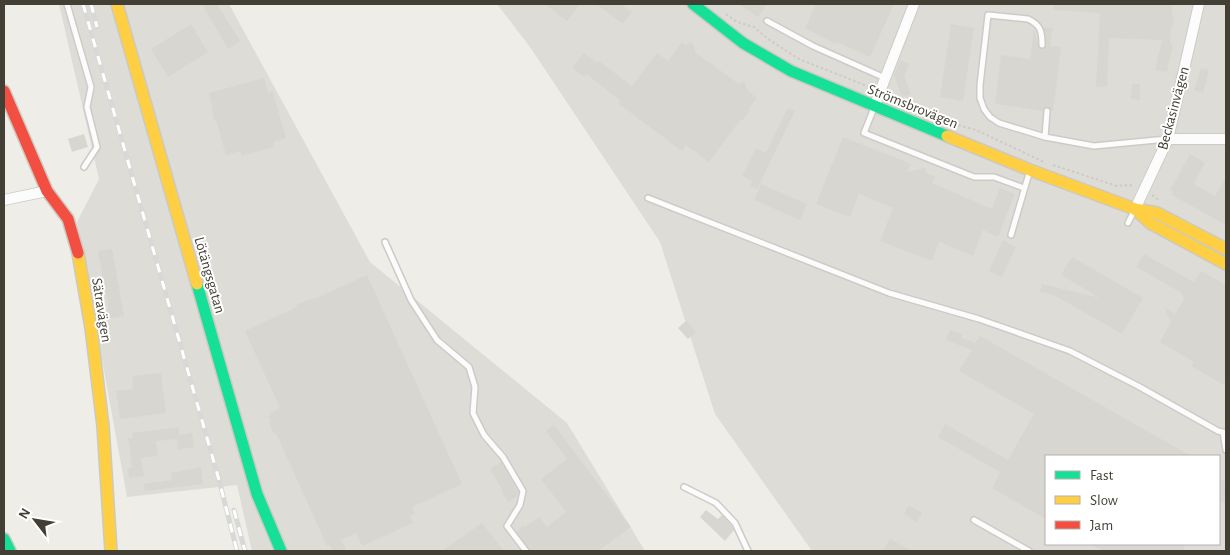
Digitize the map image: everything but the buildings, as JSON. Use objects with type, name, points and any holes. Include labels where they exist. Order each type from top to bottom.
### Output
[{"type":"street","name":"Lötängsgatan","points":[[117,4],[257,494],[281,551]]},
{"type":"street","name":"Strömsbrovägen","points":[[693,4],[743,43],[791,71],[1030,170],[1136,209],[1156,213],[1226,249]]},
{"type":"street","points":[[874,107],[914,4]]},
{"type":"street","name":"Beckasinvägen","points":[[1136,209],[1168,139],[1199,4]]},
{"type":"street","name":"Sätravägen","points":[[4,91],[47,191],[68,219],[79,260],[91,328],[103,426],[111,551]]},
{"type":"street","points":[[1168,139],[1226,140]]},
{"type":"street","points":[[4,200],[47,191]]},
{"type":"street","name":"Strömsbrovägen","points":[[1136,209],[1150,223],[1226,264]]},
{"type":"street","points":[[4,539],[10,551]]},
{"type":"lane","points":[[67,4],[91,87],[87,107],[97,147],[84,167]]},
{"type":"lane","points":[[1042,45],[1042,32],[1038,24],[1028,19],[988,15],[980,98],[984,109],[990,117],[999,123],[1045,137],[1094,146],[1168,139]]},
{"type":"lane","points":[[767,21],[814,46],[885,78]]},
{"type":"lane","points":[[874,107],[864,133],[974,177],[994,176],[1024,188]]},
{"type":"lane","points":[[1045,137],[1047,111]]},
{"type":"lane","points":[[1011,235],[1030,170]]},
{"type":"lane","points":[[648,198],[889,293],[980,319],[1070,351],[1224,433],[1226,450]]},
{"type":"lane","points":[[1128,223],[1136,209]]},
{"type":"lane","points":[[385,242],[411,300],[436,340],[469,367],[475,387],[473,413],[484,435],[503,457],[523,491],[520,505],[507,526],[526,551]]},
{"type":"lane","points":[[684,487],[716,503],[736,523],[748,551]]},
{"type":"lane","points":[[974,520],[1029,551]]},
{"type":"path","points":[[725,13],[737,22],[754,27],[768,39],[799,59],[880,91],[903,105],[923,113]]},
{"type":"path","points":[[932,117],[976,130],[1047,163],[1117,186],[1130,185],[1157,198],[1162,203]]},
{"type":"shaded area","points":[[59,4],[229,4],[370,262],[567,423],[645,551],[252,551],[237,485],[127,497],[77,222],[99,179]]},
{"type":"shaded area","points":[[497,4],[1226,4],[1226,551],[812,551],[715,414],[660,242],[530,47]]},
{"type":"railway","points":[[83,4],[219,480],[237,551]]},
{"type":"railway","points":[[91,4],[97,27]]},
{"type":"railway","points":[[234,510],[245,551]]},
{"type":"traffic: fast","points":[[693,4],[743,43],[791,71],[947,136]]},
{"type":"traffic: fast","points":[[197,284],[257,494],[281,551]]},
{"type":"traffic: fast","points":[[4,539],[10,551]]},
{"type":"traffic: slow","points":[[117,4],[197,284]]},
{"type":"traffic: slow","points":[[947,136],[1030,170],[1135,209],[1157,213],[1226,249]]},
{"type":"traffic: slow","points":[[1135,209],[1150,223],[1226,264]]},
{"type":"traffic: slow","points":[[78,253],[91,328],[103,426],[111,551]]},
{"type":"traffic: jam","points":[[4,91],[47,191],[68,219],[78,253]]}]
